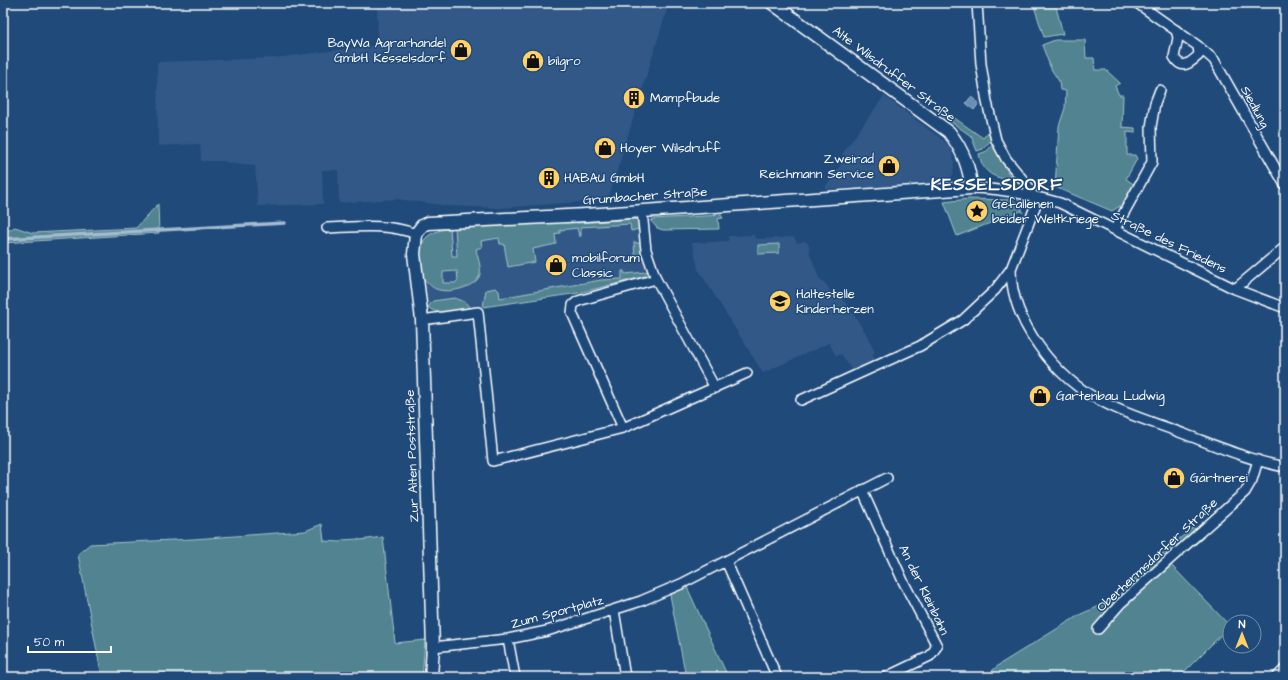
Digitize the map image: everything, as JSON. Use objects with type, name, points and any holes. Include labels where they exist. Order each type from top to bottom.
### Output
[{"type":"street","name":"Alte Wilsdruffer Straße","points":[[772,3],[949,132],[959,145],[965,157],[971,188]]},
{"type":"street","points":[[801,400],[915,348],[964,320],[995,290],[1011,269],[1035,207],[1033,196],[1027,184],[1006,159],[996,140],[986,102],[981,64],[977,3]]},
{"type":"street","name":"Siedlung","points":[[1137,3],[1198,46],[1214,60],[1285,185]]},
{"type":"street","points":[[1176,30],[1178,38],[1173,54],[1177,62],[1182,65],[1188,65],[1199,55],[1198,46]]},
{"type":"street","points":[[1115,229],[1152,162],[1152,127],[1155,103],[1160,90]]},
{"type":"street","name":"Straße des Friedens","points":[[971,188],[990,188],[1060,203],[1235,289],[1285,308]]},
{"type":"street","name":"Grumbacher Straße","points":[[416,234],[422,226],[428,223],[642,211],[971,188]]},
{"type":"street","points":[[642,211],[646,250],[656,279],[715,388]]},
{"type":"street","points":[[327,228],[385,226],[401,228],[416,234]]},
{"type":"street","name":"Zur Alten Poststraße","points":[[416,234],[414,254],[422,320],[433,647],[431,677]]},
{"type":"street","points":[[1235,289],[1285,247]]},
{"type":"street","points":[[1011,269],[1011,284],[1015,300],[1025,324],[1042,351],[1060,371],[1082,389],[1102,402],[1258,460],[1285,467]]},
{"type":"street","points":[[623,428],[574,320],[572,313],[573,305],[578,301],[656,279]]},
{"type":"street","points":[[422,320],[478,312],[493,461],[623,428],[748,373]]},
{"type":"street","name":"Oberhermsdorfer Straße","points":[[1098,629],[1120,604],[1245,492],[1252,480],[1258,460]]},
{"type":"street","points":[[777,677],[726,561],[887,478]]},
{"type":"street","name":"An der Kleinbahn","points":[[862,490],[903,581],[937,646],[930,656],[886,677]]},
{"type":"street","name":"Zum Sportplatz","points":[[433,647],[508,639],[561,627],[614,610],[680,584],[726,561]]},
{"type":"street","name":"Zum Sportplatz","points":[[614,610],[625,677]]},
{"type":"street","name":"Zum Sportplatz","points":[[508,639],[515,677]]},
{"type":"street","points":[[1277,677],[1285,668]]},
{"type":"shaded area","points":[[377,3],[669,3],[608,200],[500,208],[448,206],[397,199],[339,203],[338,170],[322,170],[323,204],[258,206],[255,166],[222,161],[201,161],[200,144],[158,146],[157,62],[274,58],[378,45]]},
{"type":"shaded area","points":[[884,96],[944,141],[951,149],[954,162],[953,175],[949,178],[941,180],[942,184],[825,189],[846,157],[842,154]]},
{"type":"shaded area","points":[[971,97],[979,103],[974,110],[966,103]]},
{"type":"shaded area","points":[[636,219],[639,227],[643,257],[650,270],[646,276],[579,293],[439,313],[432,312],[425,301],[421,244],[425,238],[433,232],[450,228]]},
{"type":"shaded area","name":"Haltestelle Kinderherzen","points":[[754,235],[755,239],[794,237],[797,243],[805,241],[809,245],[810,254],[819,278],[827,285],[831,293],[837,293],[849,307],[868,337],[875,352],[872,354],[875,359],[852,370],[841,354],[836,356],[829,343],[763,373],[698,269],[692,243],[728,241],[728,236]]},
{"type":"green space","points":[[1033,3],[1055,3],[1063,34],[1044,37]]},
{"type":"green space","points":[[1055,40],[1085,40],[1086,58],[1094,58],[1095,70],[1106,70],[1120,83],[1115,86],[1119,95],[1123,95],[1122,127],[1135,128],[1135,133],[1127,132],[1127,155],[1135,155],[1137,159],[1126,179],[1135,185],[1122,205],[1112,211],[1055,187],[1059,126],[1065,108],[1066,91],[1060,90],[1059,81],[1051,69],[1042,45]]},
{"type":"green space","points":[[943,110],[983,138],[989,131],[991,140],[983,149],[977,151],[971,136],[943,116]]},
{"type":"green space","points":[[993,144],[1012,180],[994,176],[983,166],[979,154],[987,151]]},
{"type":"green space","points":[[968,199],[1012,200],[1021,205],[1023,213],[1021,211],[957,236],[944,202]]},
{"type":"green space","points":[[158,204],[159,233],[3,243],[3,233],[15,227],[33,233],[136,228]]},
{"type":"green space","points":[[721,215],[723,218],[718,219],[719,229],[663,230],[657,228],[651,221],[653,219]]},
{"type":"green space","points":[[636,219],[639,223],[639,229],[631,231],[630,224],[581,227],[581,236],[579,236],[577,228],[560,230],[560,233],[555,234],[556,244],[533,249],[535,262],[508,267],[504,244],[500,244],[499,238],[481,241],[482,247],[476,249],[480,274],[476,281],[466,287],[447,291],[432,287],[422,277],[420,258],[422,244],[425,238],[439,231],[450,228],[452,256],[457,256],[455,227],[576,221],[577,223]],"holes":[[[457,271],[458,280],[455,283],[443,283],[443,272]]]},
{"type":"green space","points":[[634,242],[641,244],[643,257],[635,259]]},
{"type":"green space","points":[[779,244],[779,253],[758,254],[758,245]]},
{"type":"green space","points":[[649,268],[649,274],[646,276],[579,293],[483,307],[486,290],[496,288],[499,291],[500,298],[601,280],[622,279],[622,271],[624,271],[625,274],[646,272]]},
{"type":"green space","points":[[455,298],[465,302],[470,308],[437,312],[428,307],[433,301]]},
{"type":"green space","points":[[322,524],[324,541],[340,542],[342,540],[360,540],[383,537],[395,643],[425,640],[422,677],[102,677],[78,554],[90,544],[193,539],[305,531]]},
{"type":"green space","points":[[1193,527],[1204,537],[1171,565],[1222,618],[1222,634],[1179,677],[985,677],[1000,664],[1081,614],[1116,599],[1130,582]]},
{"type":"green space","points":[[687,587],[728,677],[686,677],[670,595]]},
{"type":"waterway","points":[[3,239],[285,223]]},
{"type":"place","name":"BayWa Agrarhandel GmbH Kesselsdorf","points":[[461,50]]},
{"type":"place","name":"bilgro","points":[[533,61]]},
{"type":"place","name":"Mampfbude","points":[[634,98]]},
{"type":"place","name":"Hoyer Wilsdruff","points":[[605,148]]},
{"type":"place","name":"Zweirad Reichmann Service","points":[[889,166]]},
{"type":"place","name":"HABAU GmbH","points":[[549,178]]},
{"type":"place","name":"Gefallenen beider Weltkriege","points":[[977,211]]},
{"type":"place","name":"mobilforum Classic","points":[[556,265]]},
{"type":"place","name":"Haltestelle Kinderherzen","points":[[780,301]]},
{"type":"place","name":"Gartenbau Ludwig","points":[[1040,396]]},
{"type":"place","name":"Gärtnerei","points":[[1174,478]]},
{"type":"district","name":"KESSELSDORF","points":[[997,185]]}]
